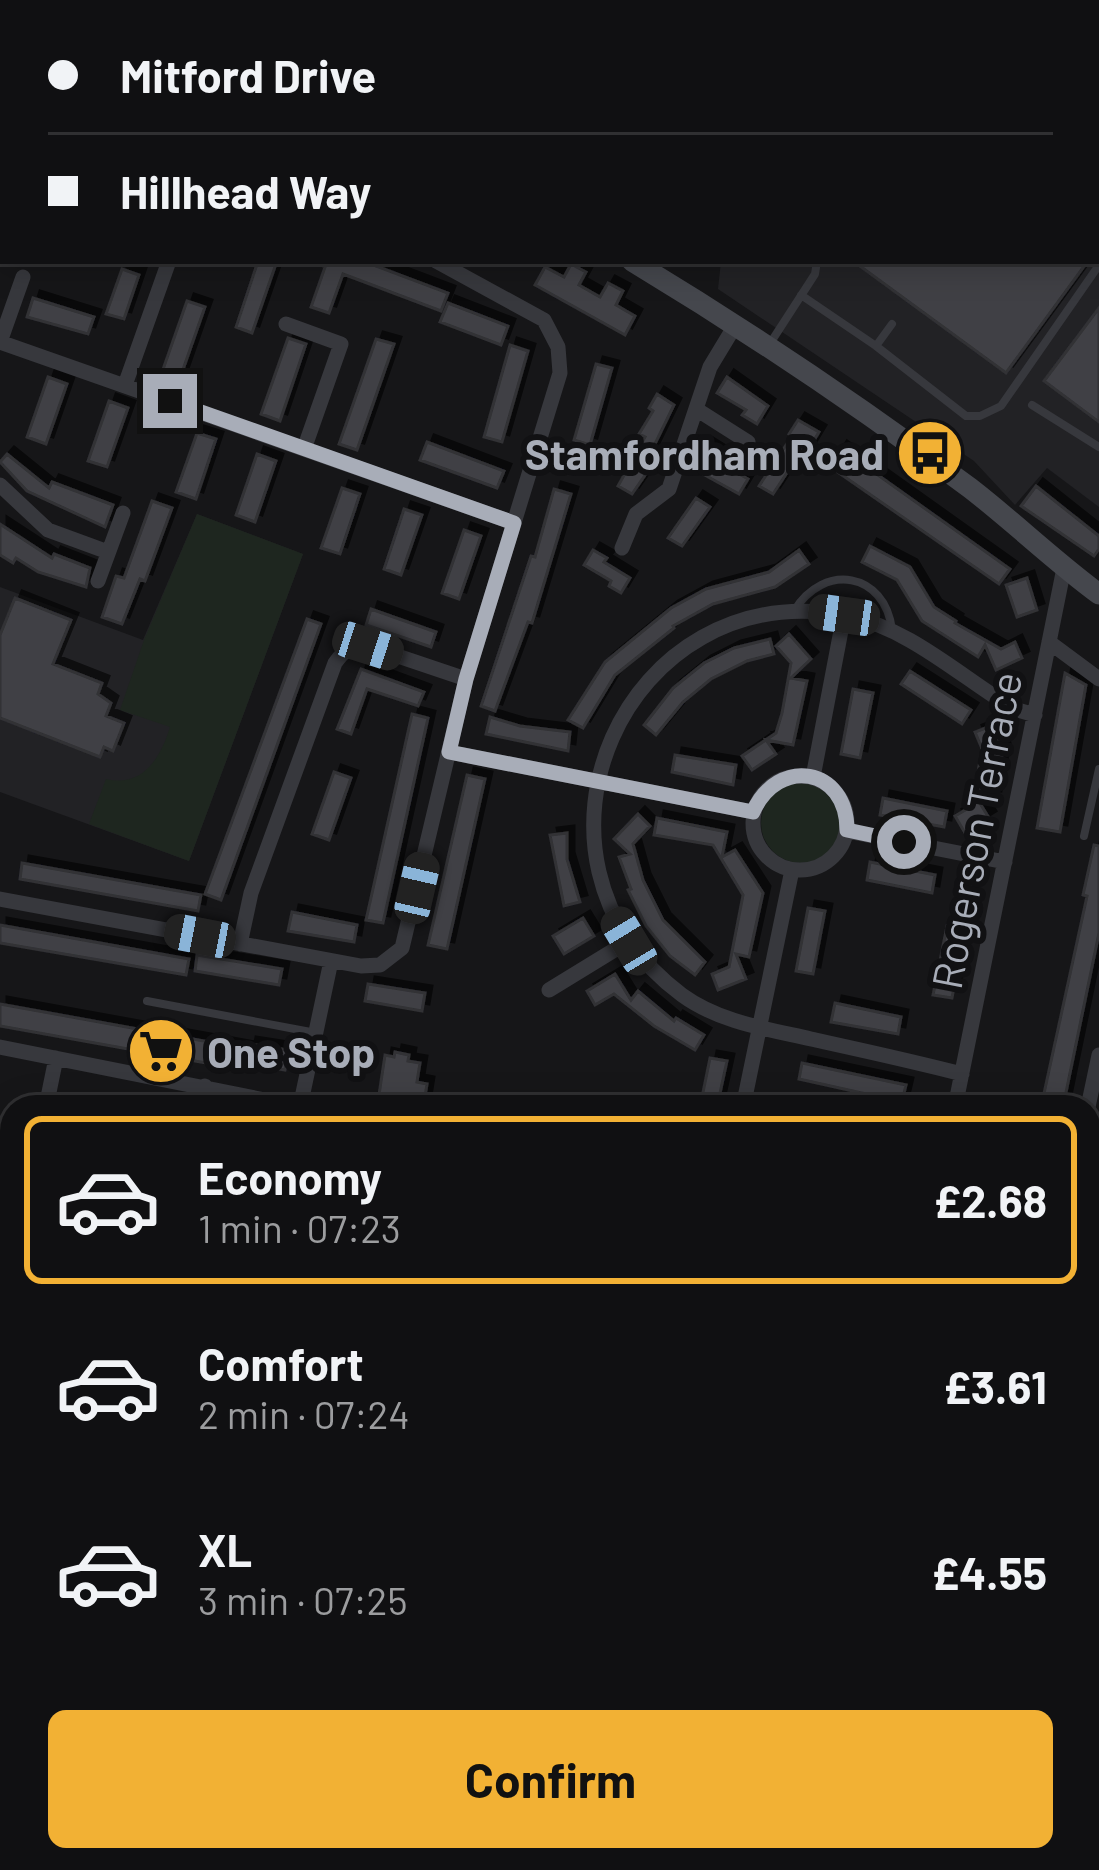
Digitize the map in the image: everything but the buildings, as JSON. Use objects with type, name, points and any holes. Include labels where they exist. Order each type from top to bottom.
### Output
[{"type":"main road","points":[[637,264],[736,324],[973,490],[1099,594]]},
{"type":"street","points":[[125,386],[169,264]]},
{"type":"street","points":[[0,898],[362,967],[380,965],[402,948],[466,679],[560,373],[558,347],[544,320],[441,264]]},
{"type":"street","points":[[23,277],[0,342],[514,523]]},
{"type":"street","points":[[286,324],[341,344],[304,449]]},
{"type":"street","points":[[622,548],[636,514],[669,489],[710,368],[736,324]]},
{"type":"street","points":[[696,410],[748,442]]},
{"type":"street","points":[[0,485],[48,530],[108,552]]},
{"type":"street","points":[[98,580],[123,513]]},
{"type":"street","name":"Rogerson Terrace","points":[[958,1095],[1064,568]]},
{"type":"street","points":[[962,1074],[759,1027],[708,1011],[684,997],[629,941],[608,902],[593,849],[597,781],[606,745],[656,672],[706,636],[734,624],[794,611],[844,615],[892,630],[1014,709],[1035,715]]},
{"type":"street","points":[[813,777],[844,615]]},
{"type":"street","points":[[1049,642],[1099,680]]},
{"type":"street","points":[[240,944],[251,893],[335,663],[344,650],[368,646],[466,679]]},
{"type":"street","points":[[449,752],[753,812]]},
{"type":"street","points":[[793,775],[813,777],[836,792],[847,816],[847,830],[841,848],[828,862],[811,870],[791,870],[760,850],[752,832],[753,812],[760,795],[775,782],[793,775]]},
{"type":"street","points":[[847,830],[1005,862]]},
{"type":"street","points":[[745,1095],[791,870]]},
{"type":"street","points":[[549,991],[629,941]]},
{"type":"street","points":[[303,1095],[331,961]]},
{"type":"street","points":[[0,1048],[246,1095]]},
{"type":"street","points":[[1091,1095],[1099,1055]]},
{"type":"street","points":[[48,1095],[56,1058]]},
{"type":"street","points":[[204,1095],[205,1086]]},
{"type":"lane","points":[[768,346],[815,274],[817,264]]},
{"type":"lane","points":[[801,296],[876,346],[965,416],[980,416],[1001,406],[1099,265]]},
{"type":"lane","points":[[876,346],[892,324]]},
{"type":"lane","points":[[1032,405],[1099,447]]},
{"type":"lane","points":[[794,611],[805,593],[821,583],[850,581],[881,596],[890,610],[892,630]]},
{"type":"lane","points":[[1084,836],[1099,769]]},
{"type":"lane","points":[[147,1001],[316,1033]]},
{"type":"shaded area","points":[[721,264],[1099,264],[1099,507],[1047,468],[1015,505],[974,461],[718,289]]},
{"type":"shaded area","points":[[197,514],[303,554],[189,861],[0,792],[0,587],[143,640]]},
{"type":"shaded area","points":[[197,514],[303,554],[189,861],[89,824],[106,779],[130,779],[149,768],[170,727],[120,710]]},
{"type":"shaded area","points":[[801,783],[829,795],[841,823],[829,851],[801,863],[773,851],[761,823],[773,795]]},
{"type":"place","name":"Stamfordham Road","points":[[930,453]]},
{"type":"place","name":"One Stop","points":[[161,1051]]},
{"type":"route","points":[[170,401],[514,523],[449,752],[753,812],[760,795],[775,782],[793,775],[813,777],[836,792],[847,816],[847,830],[904,842]]}]
